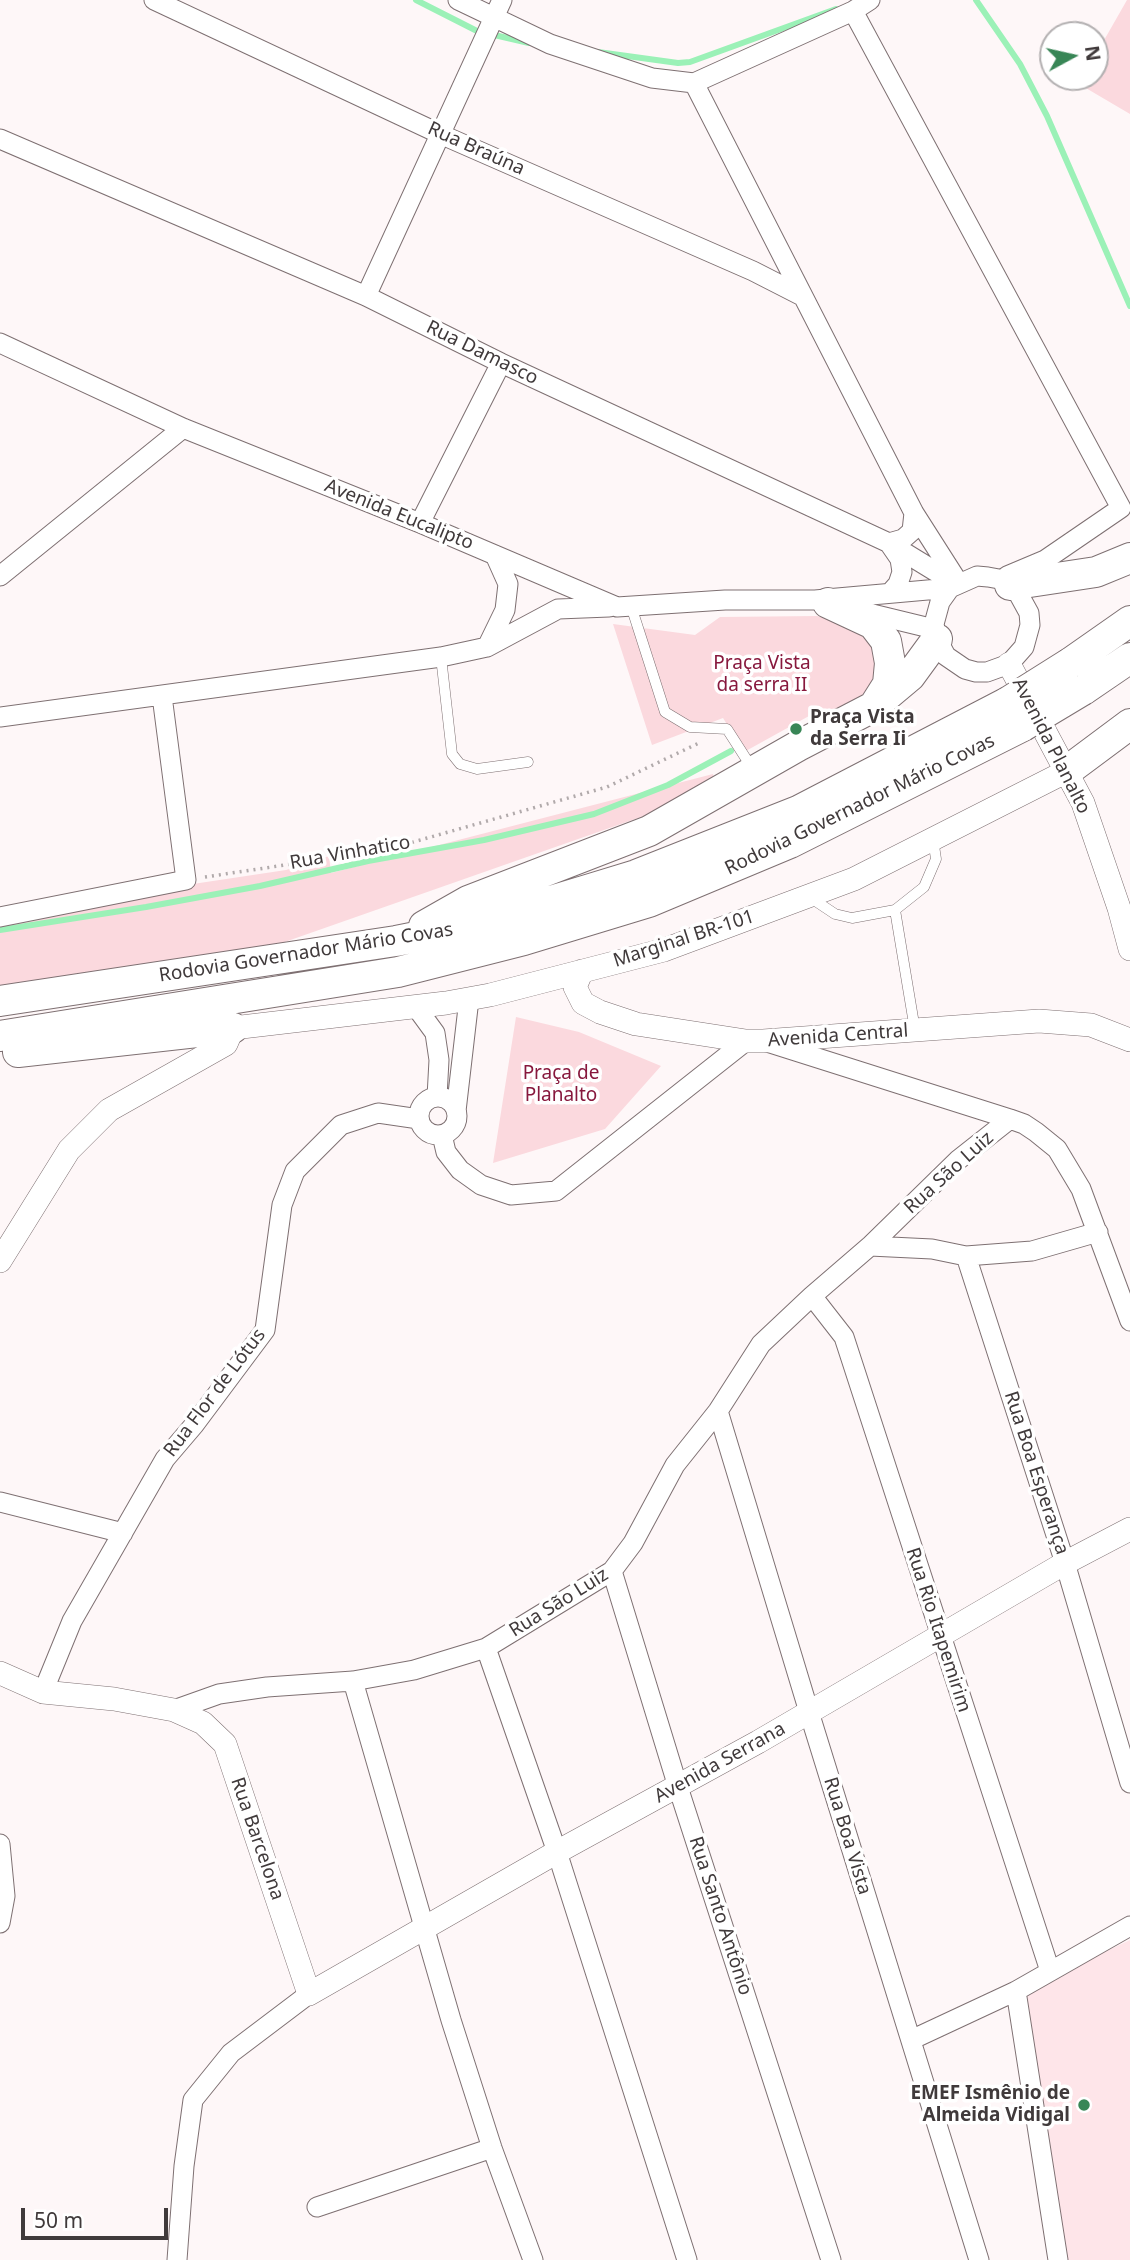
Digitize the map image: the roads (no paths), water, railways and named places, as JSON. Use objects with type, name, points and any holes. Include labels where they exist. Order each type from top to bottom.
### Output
[{"type":"main road","points":[[1004,582],[1096,572],[1130,558]]},
{"type":"main road","points":[[822,602],[873,624],[886,641],[890,663],[887,684],[873,707]]},
{"type":"main road","name":"Rodovia Governador Mário Covas","points":[[0,1036],[398,972],[524,940],[649,902],[790,843],[1016,714],[1070,663],[1130,621]]},
{"type":"main road","points":[[396,941],[468,901],[649,831],[873,707],[909,676],[936,634]]},
{"type":"main road","name":"Rodovia Governador Mário Covas","points":[[0,1001],[396,941],[456,929],[636,875],[798,811],[1016,714],[1083,690],[1130,658]]},
{"type":"main road","points":[[1067,771],[1130,724]]},
{"type":"main road","points":[[0,1051],[26,1052],[233,1028]]},
{"type":"street","name":"Rua Braúna","points":[[154,0],[440,134],[753,271],[800,295]]},
{"type":"street","points":[[458,0],[550,44],[652,78],[694,83],[861,5],[1121,508],[1045,560],[1004,582]]},
{"type":"street","points":[[366,296],[502,0]]},
{"type":"street","points":[[694,83],[800,295],[914,513],[955,585]]},
{"type":"street","name":"Rua Damasco","points":[[0,139],[366,296],[501,363],[889,543],[955,585]]},
{"type":"street","points":[[753,271],[776,246]]},
{"type":"street","name":"Avenida Eucalipto","points":[[0,343],[183,428],[624,607],[725,600],[822,602],[955,585]]},
{"type":"street","points":[[420,523],[501,363]]},
{"type":"street","points":[[0,576],[183,428]]},
{"type":"street","points":[[890,593],[898,584],[902,572],[900,559],[889,543],[903,539],[912,531],[914,513]]},
{"type":"street","points":[[487,647],[505,610],[508,584],[495,555]]},
{"type":"street","points":[[977,576],[1004,582],[1024,603],[1030,625],[1024,647],[1009,664],[988,672],[965,669],[946,656],[936,634],[936,612],[940,602],[955,585],[977,576]]},
{"type":"street","name":"Avenida Eucalipto","points":[[822,602],[936,634]]},
{"type":"street","points":[[0,717],[441,657],[487,647],[558,609],[624,607]]},
{"type":"street","name":"Avenida Planalto","points":[[1009,664],[1083,803],[1124,907],[1130,949]]},
{"type":"street","points":[[0,917],[186,880],[162,696]]},
{"type":"street","name":"Marginal BR-101","points":[[233,1028],[469,999],[664,950],[854,879],[1067,771]]},
{"type":"street","name":"Avenida Central","points":[[582,971],[575,987],[583,1003],[600,1012],[636,1024],[754,1041],[1039,1021],[1091,1025],[1130,1040]]},
{"type":"street","points":[[456,1111],[449,1101],[437,1097],[425,1102],[419,1112],[419,1119],[423,1129],[442,1135],[456,1123],[469,999]]},
{"type":"street","points":[[416,1007],[435,1033],[439,1060],[437,1097]]},
{"type":"street","points":[[1091,1025],[1130,1020]]},
{"type":"street","points":[[0,1261],[69,1150],[108,1110],[226,1044],[233,1028]]},
{"type":"street","points":[[848,1068],[842,1053],[846,1042],[856,1035]]},
{"type":"street","points":[[442,1135],[446,1152],[460,1170],[481,1185],[511,1195],[556,1191],[754,1041],[1010,1119],[1024,1124],[1058,1149],[1081,1188],[1130,1321]]},
{"type":"street","name":"Rua Flor de Lótus","points":[[43,1692],[72,1622],[165,1459],[265,1330],[282,1205],[295,1171],[341,1125],[378,1113],[419,1119]]},
{"type":"street","name":"Rua São Luiz","points":[[3,1678],[43,1692],[114,1699],[174,1710],[219,1694],[267,1687],[353,1681],[414,1670],[486,1648],[612,1571],[633,1543],[675,1465],[718,1411],[761,1344],[870,1246],[958,1160],[1010,1119]]},
{"type":"street","points":[[870,1246],[932,1249],[966,1256],[1032,1251],[1098,1232]]},
{"type":"street","name":"Rua Boa Esperança","points":[[966,1256],[1065,1563],[1130,1783]]},
{"type":"street","name":"Rua Rio Itapemirim","points":[[812,1296],[844,1337],[1050,1971]]},
{"type":"street","name":"Rua Boa Vista","points":[[718,1411],[979,2260]]},
{"type":"street","points":[[0,1502],[122,1533]]},
{"type":"street","name":"Avenida Serrana","points":[[309,1994],[678,1787],[1065,1563],[1130,1529]]},
{"type":"street","name":"Rua Santo Antônio","points":[[612,1571],[678,1787],[831,2260]]},
{"type":"street","points":[[486,1648],[557,1853],[687,2260]]},
{"type":"street","points":[[353,1681],[450,2020],[492,2148],[533,2260]]},
{"type":"street","name":"Rua Barcelona","points":[[174,1710],[203,1723],[225,1744],[309,1994]]},
{"type":"street","points":[[0,1844],[5,1896],[0,1923]]},
{"type":"street","points":[[911,2040],[1016,1992],[1130,1926]]},
{"type":"street","points":[[1016,1992],[1058,2260]]},
{"type":"street","points":[[177,2260],[184,2166],[193,2100],[231,2053],[309,1994]]},
{"type":"street","points":[[317,2207],[492,2148]]},
{"type":"lane","points":[[624,607],[664,712],[690,727],[727,729],[755,771]]},
{"type":"lane","points":[[441,657],[452,754],[460,764],[477,769],[528,762]]},
{"type":"lane","points":[[808,896],[835,914],[852,918],[895,910],[924,887],[936,859],[933,839]]},
{"type":"lane","points":[[895,910],[915,1030]]},
{"type":"waterway","points":[[416,0],[477,31]]},
{"type":"waterway","points":[[976,0],[1020,64],[1047,116],[1130,306]]},
{"type":"waterway","points":[[598,52],[678,63],[690,62],[836,9]]},
{"type":"waterway","points":[[490,34],[529,43]]},
{"type":"waterway","points":[[0,930],[260,886],[368,861],[484,840],[594,814],[668,785],[731,751]]},
{"type":"place","name":"Praça Vista da Serra Ii","points":[[796,729]]},
{"type":"place","name":"EMEF Ismênio de Almeida Vidigal","points":[[1084,2105]]},
{"type":"park label","name":"Praça Vista da serra II","points":[[762,675]]},
{"type":"park label","name":"Praça de Planalto","points":[[561,1085]]}]
